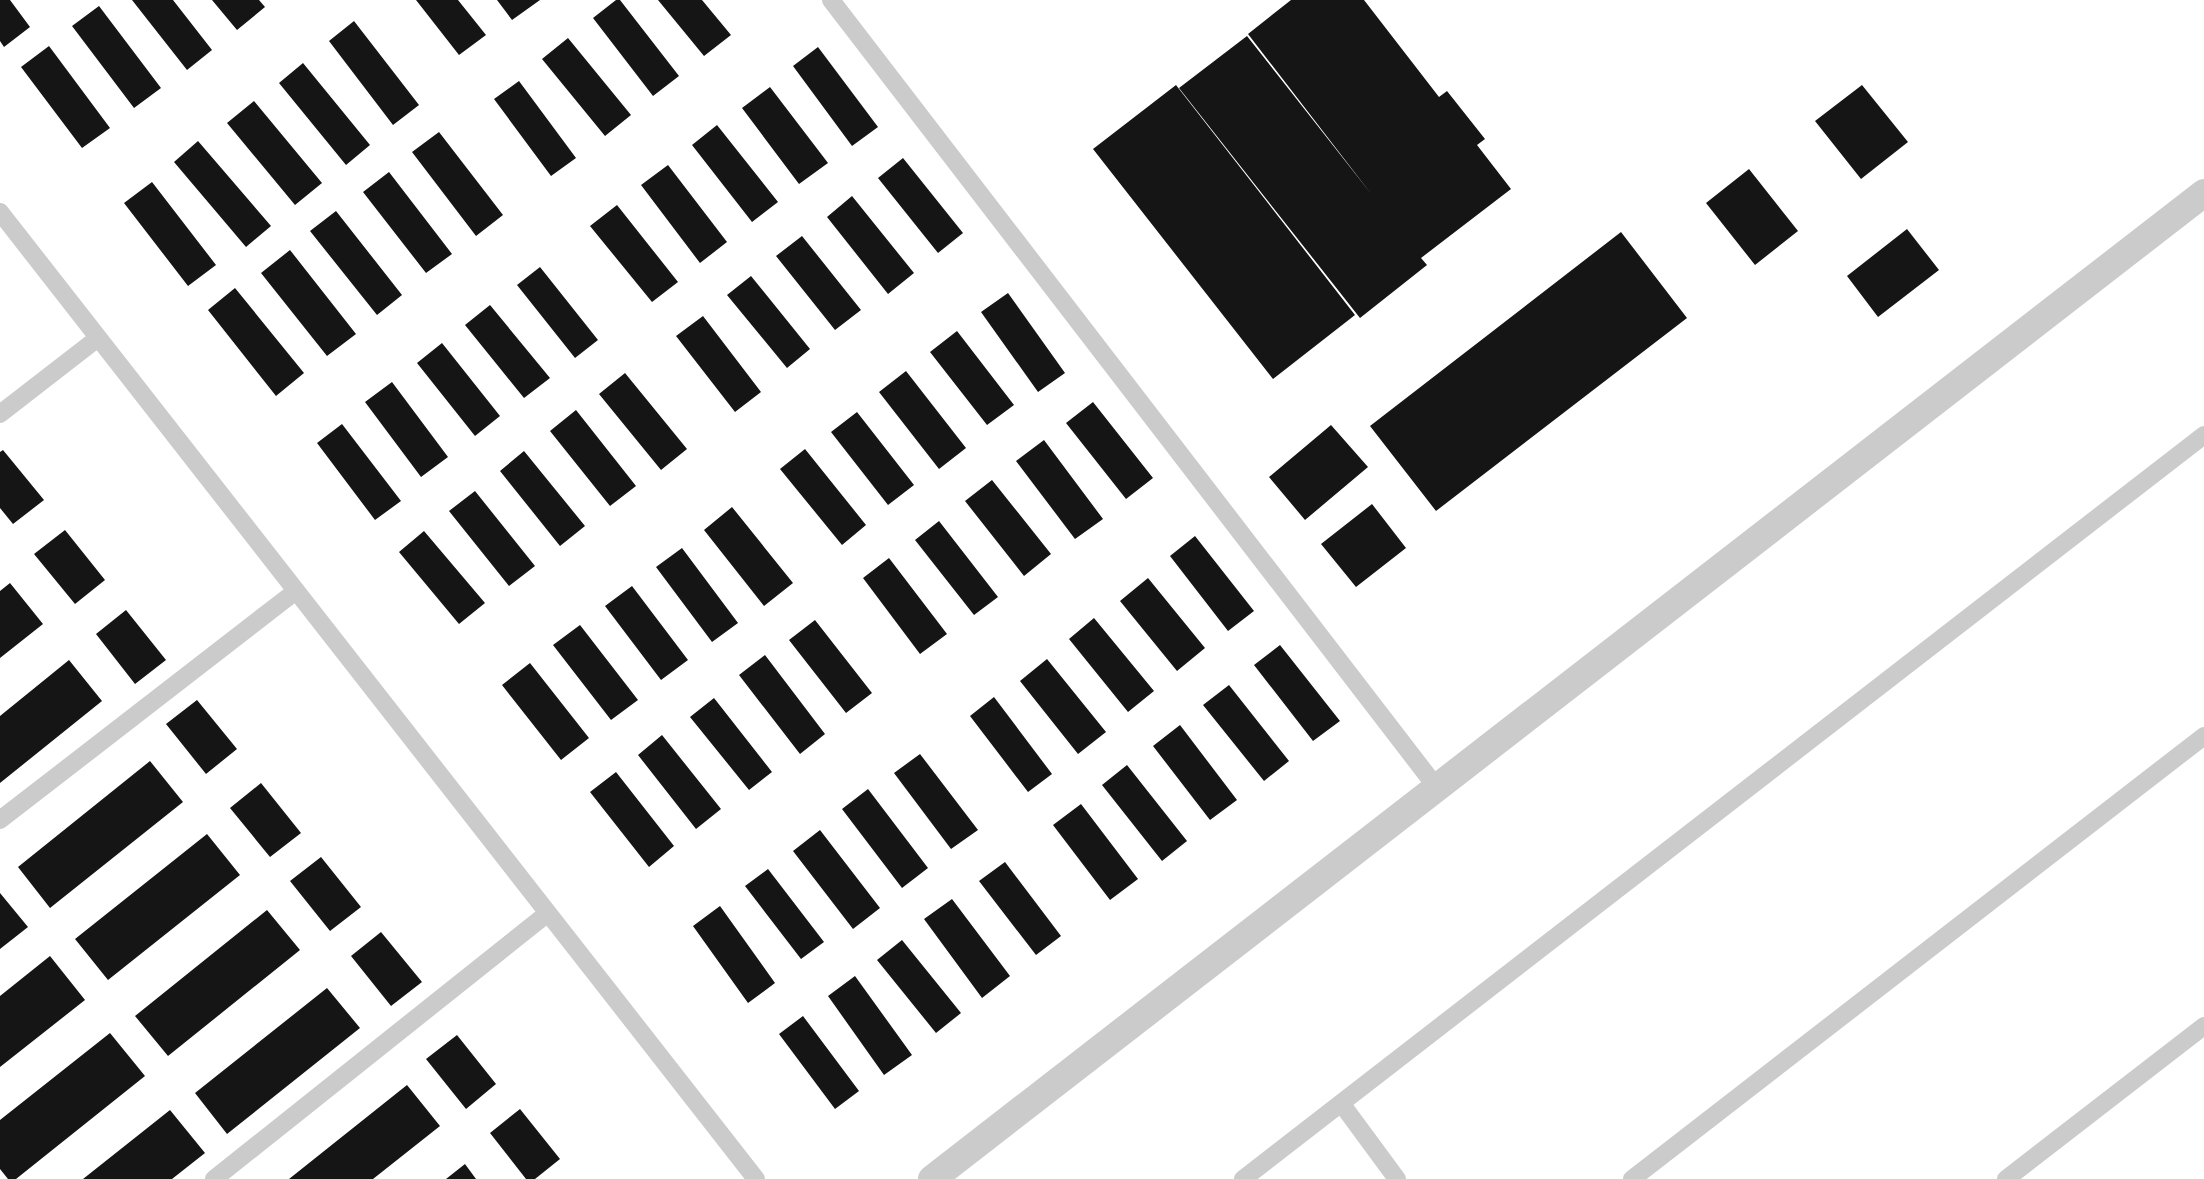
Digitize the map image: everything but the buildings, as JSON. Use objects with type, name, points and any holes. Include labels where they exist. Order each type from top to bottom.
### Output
[{"type":"street","points":[[932,1179],[2204,193]]},
{"type":"lane","points":[[832,0],[1437,788]]},
{"type":"lane","points":[[0,212],[756,1179]]},
{"type":"lane","points":[[0,414],[98,338]]},
{"type":"lane","points":[[1243,1179],[2204,436]]},
{"type":"lane","points":[[0,820],[296,591]]},
{"type":"lane","points":[[1632,1179],[2204,736]]},
{"type":"lane","points":[[214,1179],[548,914]]},
{"type":"lane","points":[[2006,1179],[2204,1026]]},
{"type":"lane","points":[[1341,1103],[1397,1179]]}]
